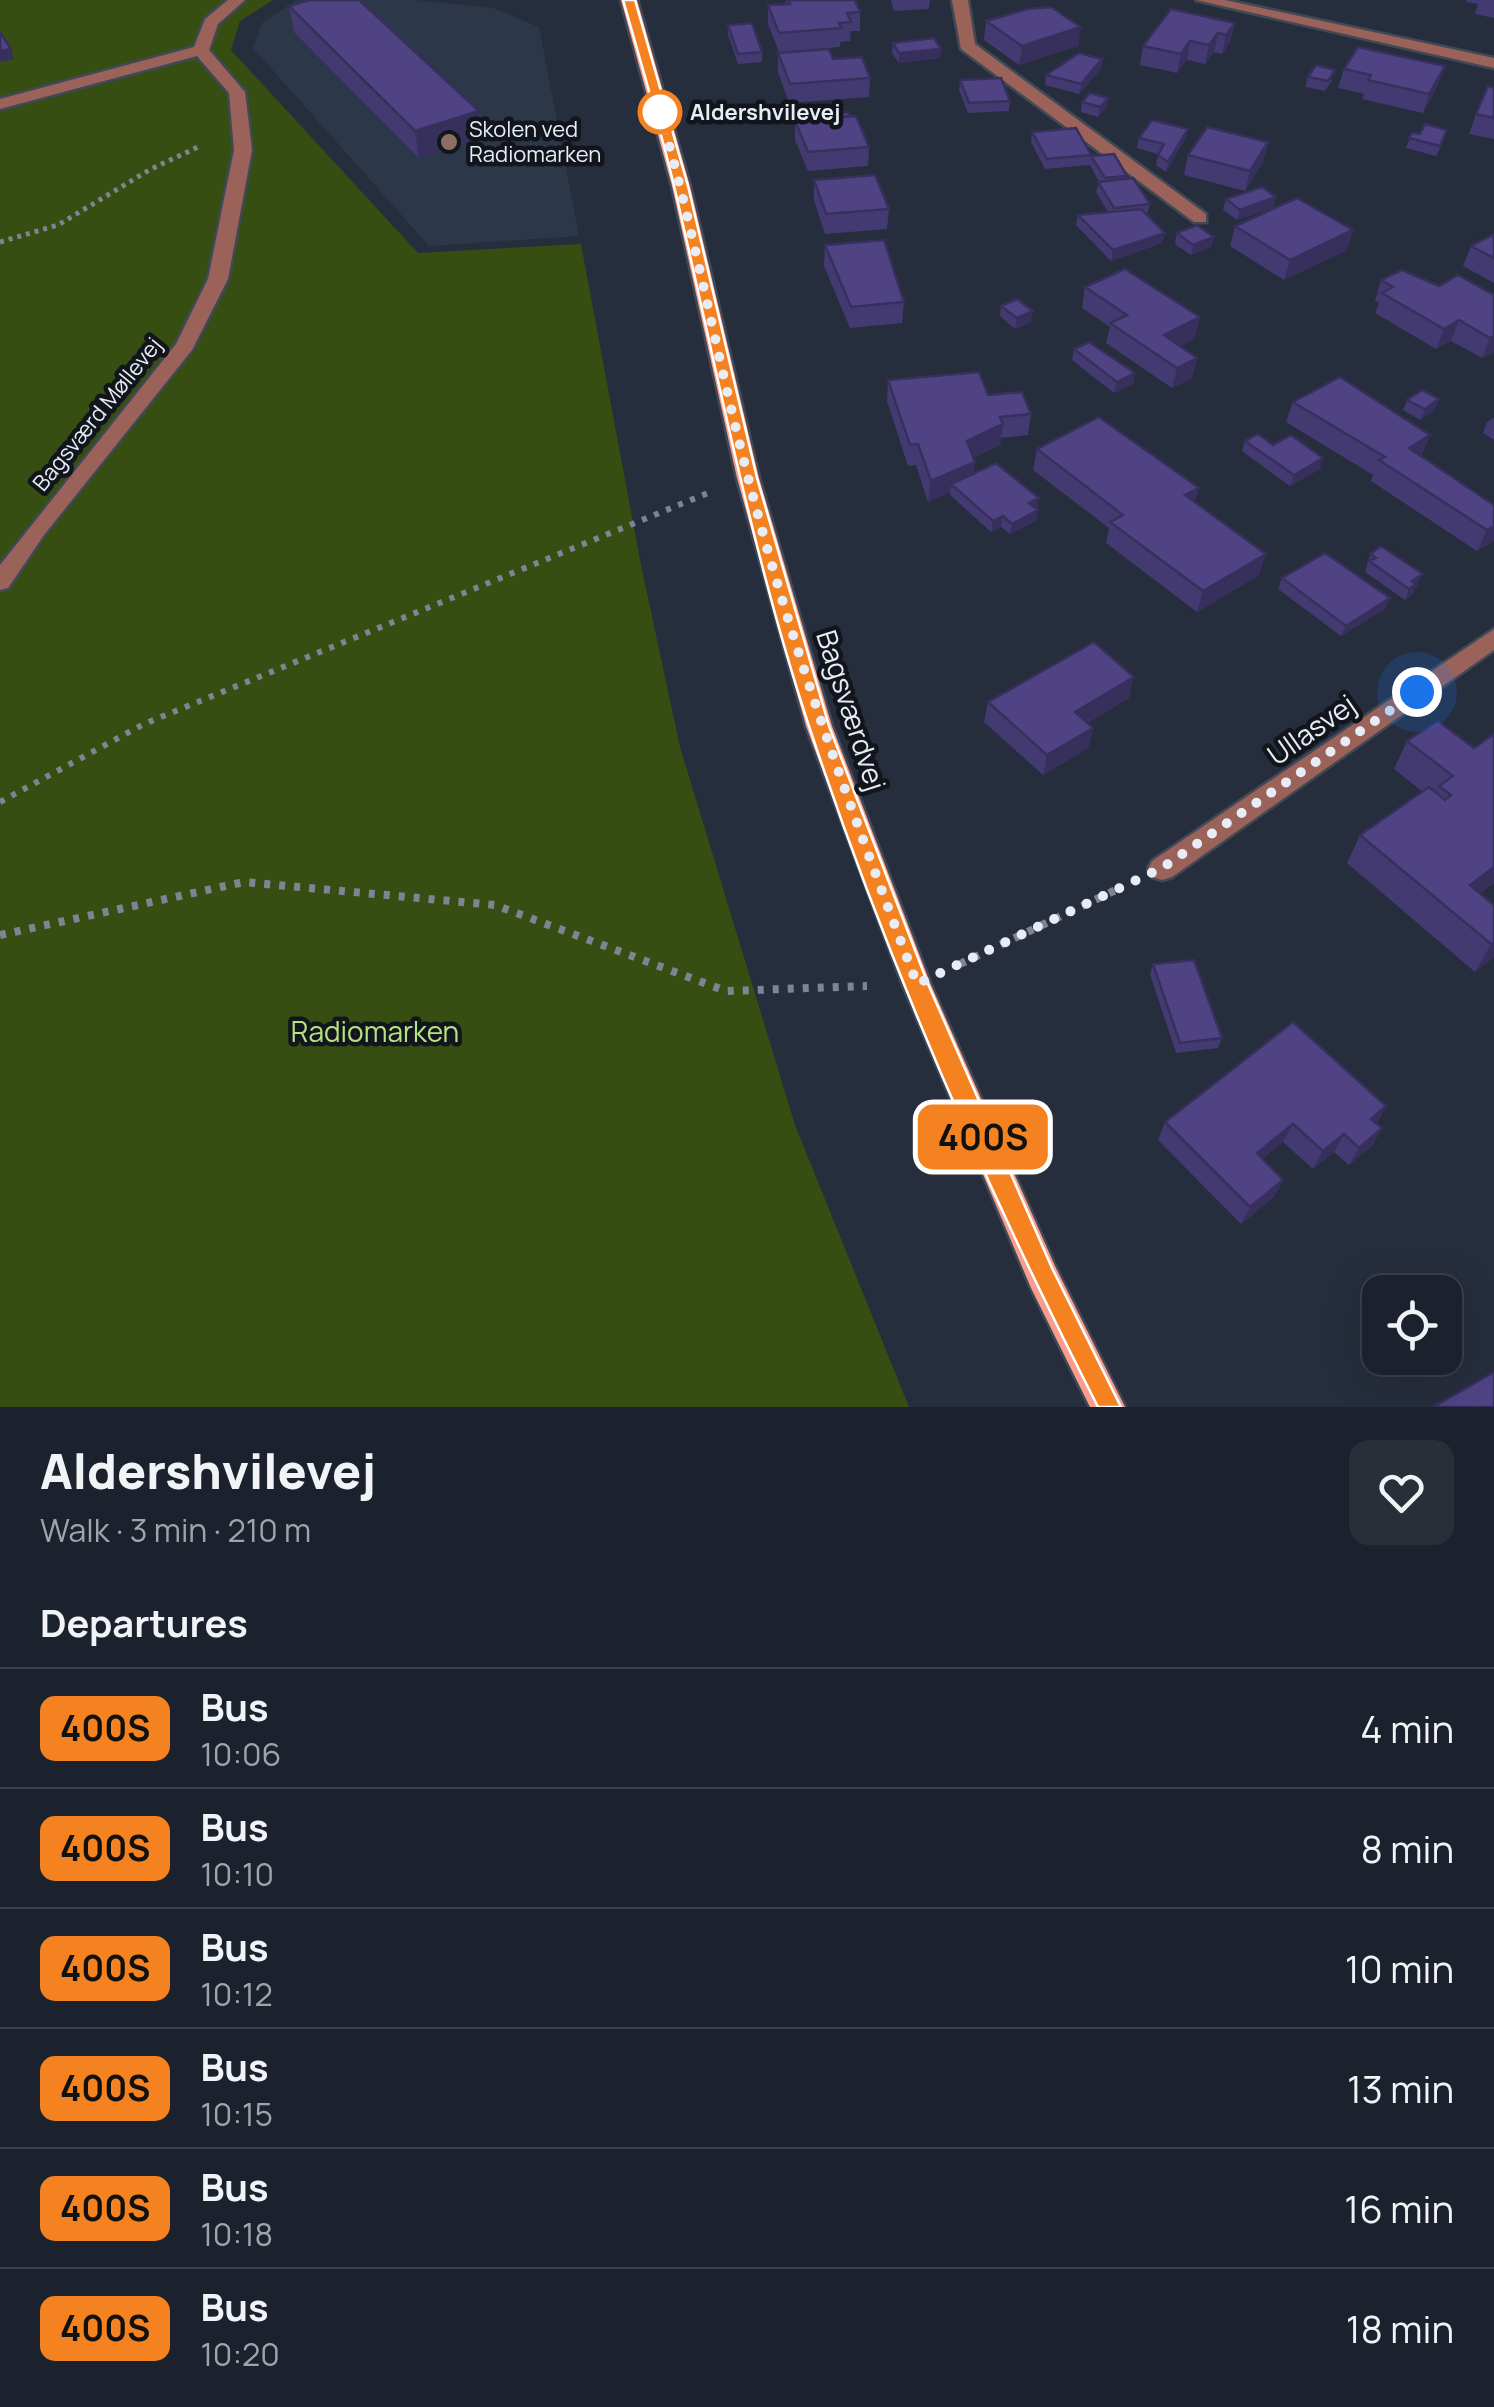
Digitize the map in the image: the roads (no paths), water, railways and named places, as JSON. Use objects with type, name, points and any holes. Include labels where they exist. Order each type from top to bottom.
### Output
[{"type":"main road","name":"Bagsværdvej","points":[[630,0],[686,204],[748,478],[819,726],[917,984],[1043,1277],[1108,1407]]},
{"type":"street","points":[[0,104],[201,50],[211,22],[236,0]]},
{"type":"street","points":[[960,0],[967,46],[1200,218]]},
{"type":"street","points":[[1204,0],[1494,62]]},
{"type":"street","points":[[1276,15],[1301,2]]},
{"type":"street","name":"Bagsværd Møllevej","points":[[0,582],[36,530],[185,346],[218,279],[242,150],[236,92],[201,50]]},
{"type":"street","name":"Ullasvej","points":[[1162,868],[1494,638]]},
{"type":"place","name":"Aldershvilevej","points":[[660,112]]},
{"type":"place","name":"Skolen ved Radiomarken","points":[[449,142]]},
{"type":"park label","name":"Radiomarken","points":[[375,1031]]}]
